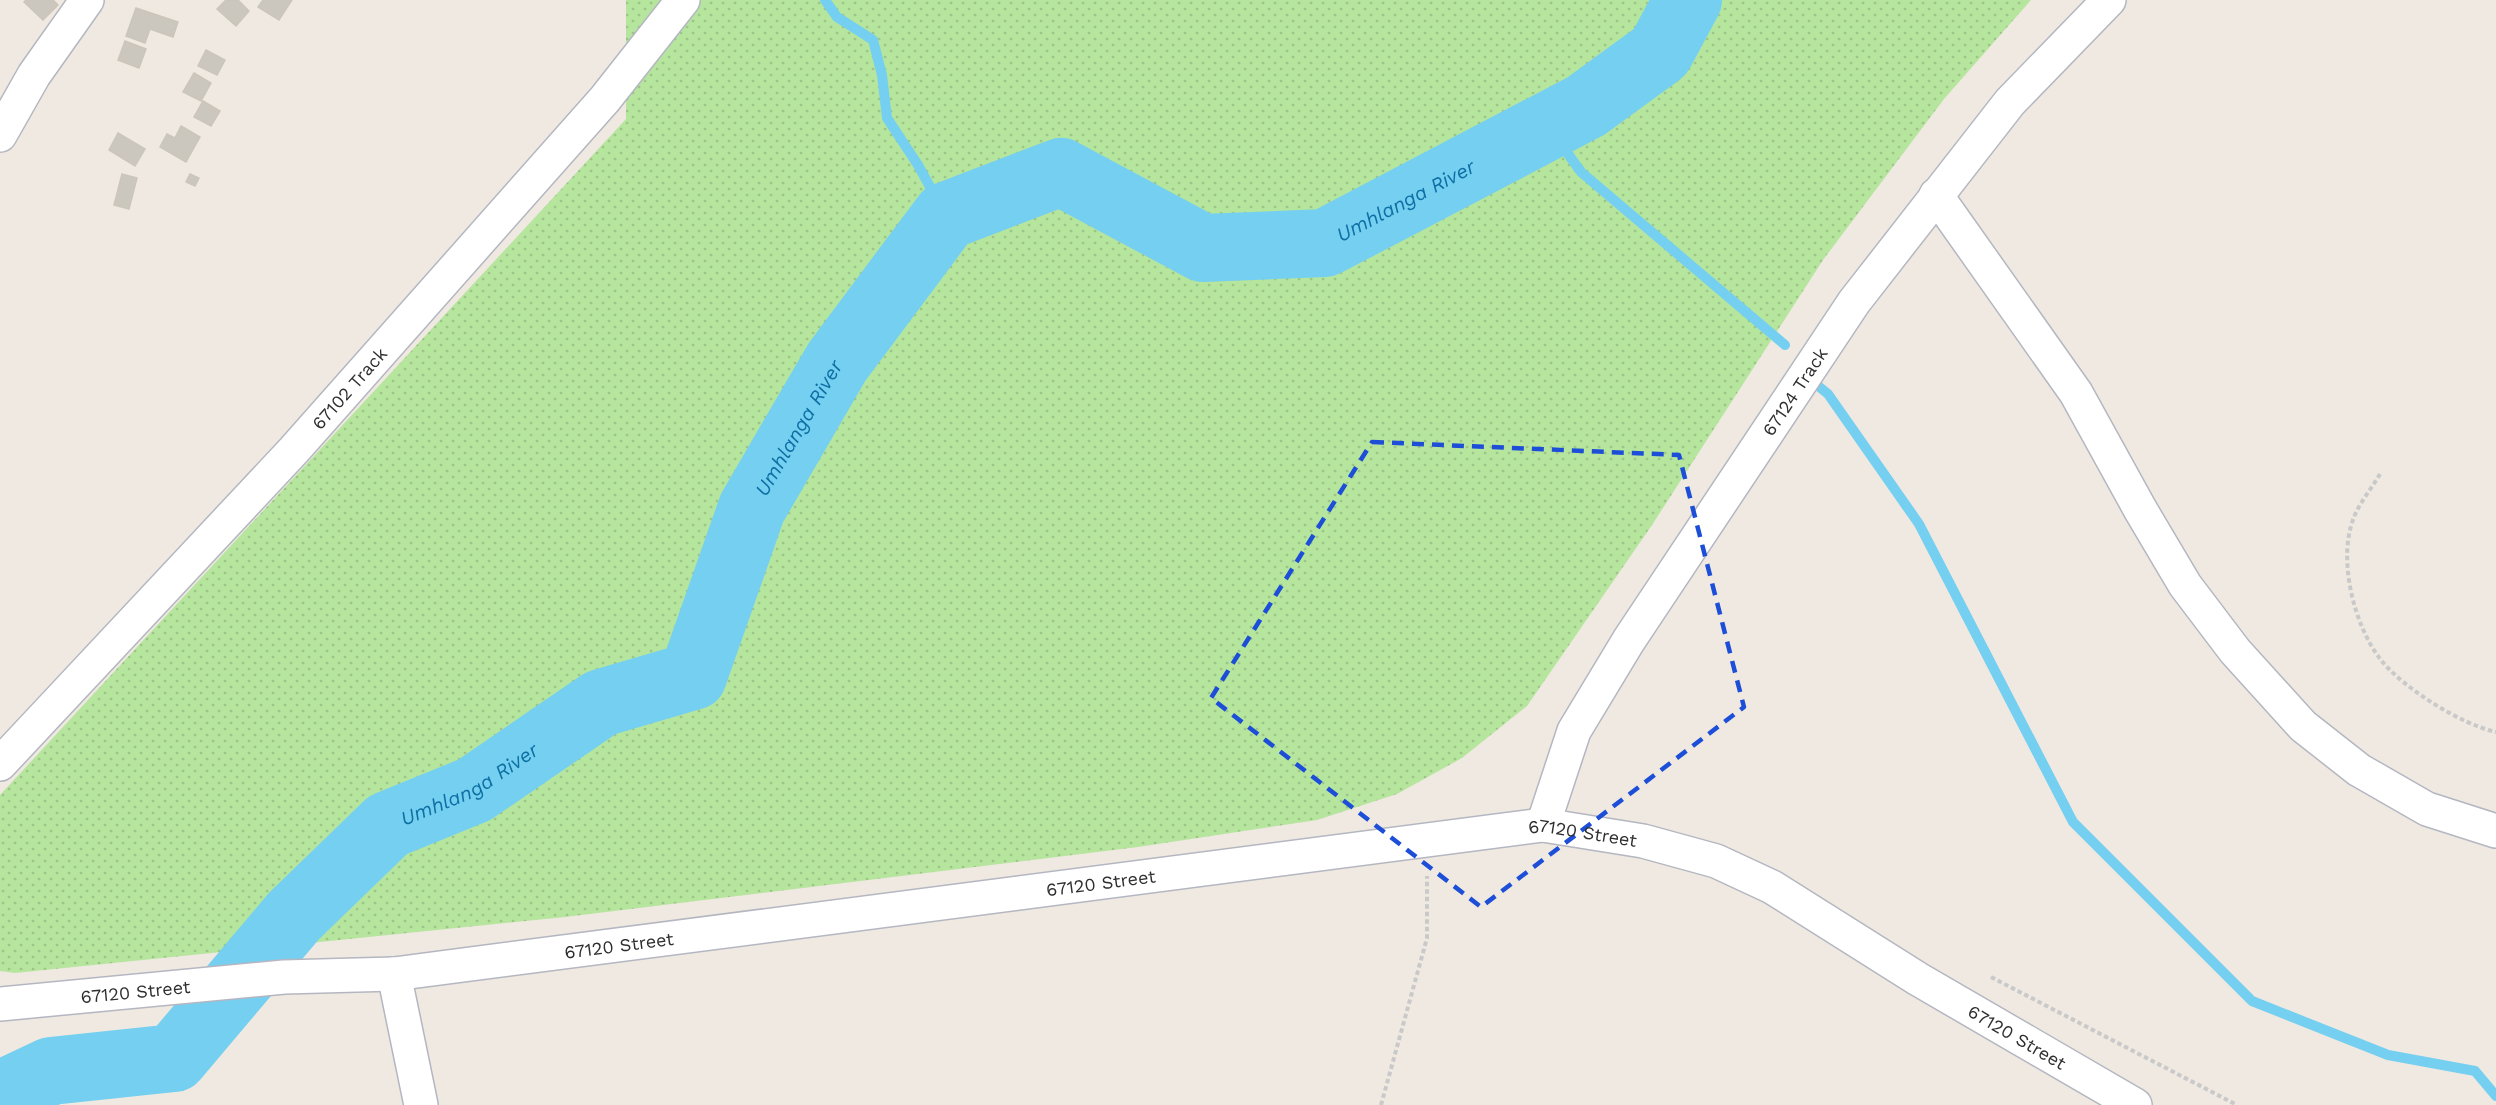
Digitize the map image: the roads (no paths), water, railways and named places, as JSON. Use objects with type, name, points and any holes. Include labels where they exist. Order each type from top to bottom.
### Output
[{"type":"street","points":[[0,135],[34,75],[87,0]]},
{"type":"street","name":"67102 Track","points":[[0,764],[294,450],[605,99],[683,0]]},
{"type":"street","name":"67124 Track","points":[[1543,825],[1574,731],[1629,640],[1854,302],[2010,102],[2109,0]]},
{"type":"street","points":[[1936,195],[2076,393],[2140,509],[2186,585],[2235,651],[2303,726],[2359,770],[2427,809],[2496,831]]},
{"type":"street","name":"67120 Street","points":[[0,1004],[284,977],[394,974],[1543,825],[1643,841],[1716,861],[1772,887],[1918,979],[2135,1105]]},
{"type":"street","points":[[394,974],[421,1105]]},
{"type":"waterway","points":[[825,0],[837,17],[873,40],[882,75],[887,118],[918,165],[946,216]]},
{"type":"waterway","name":"Umhlanga River","points":[[0,1095],[51,1071],[174,1058],[294,916],[388,825],[474,790],[601,703],[693,676],[752,508],[837,362],[946,216],[1061,172],[1203,248],[1325,243],[1586,106],[1660,52],[1688,0]]},
{"type":"waterway","points":[[1548,126],[1581,172],[1785,345]]},
{"type":"waterway","points":[[1817,385],[1828,394],[1919,524],[2073,822],[2252,1001],[2388,1055],[2475,1071],[2496,1096]]}]
